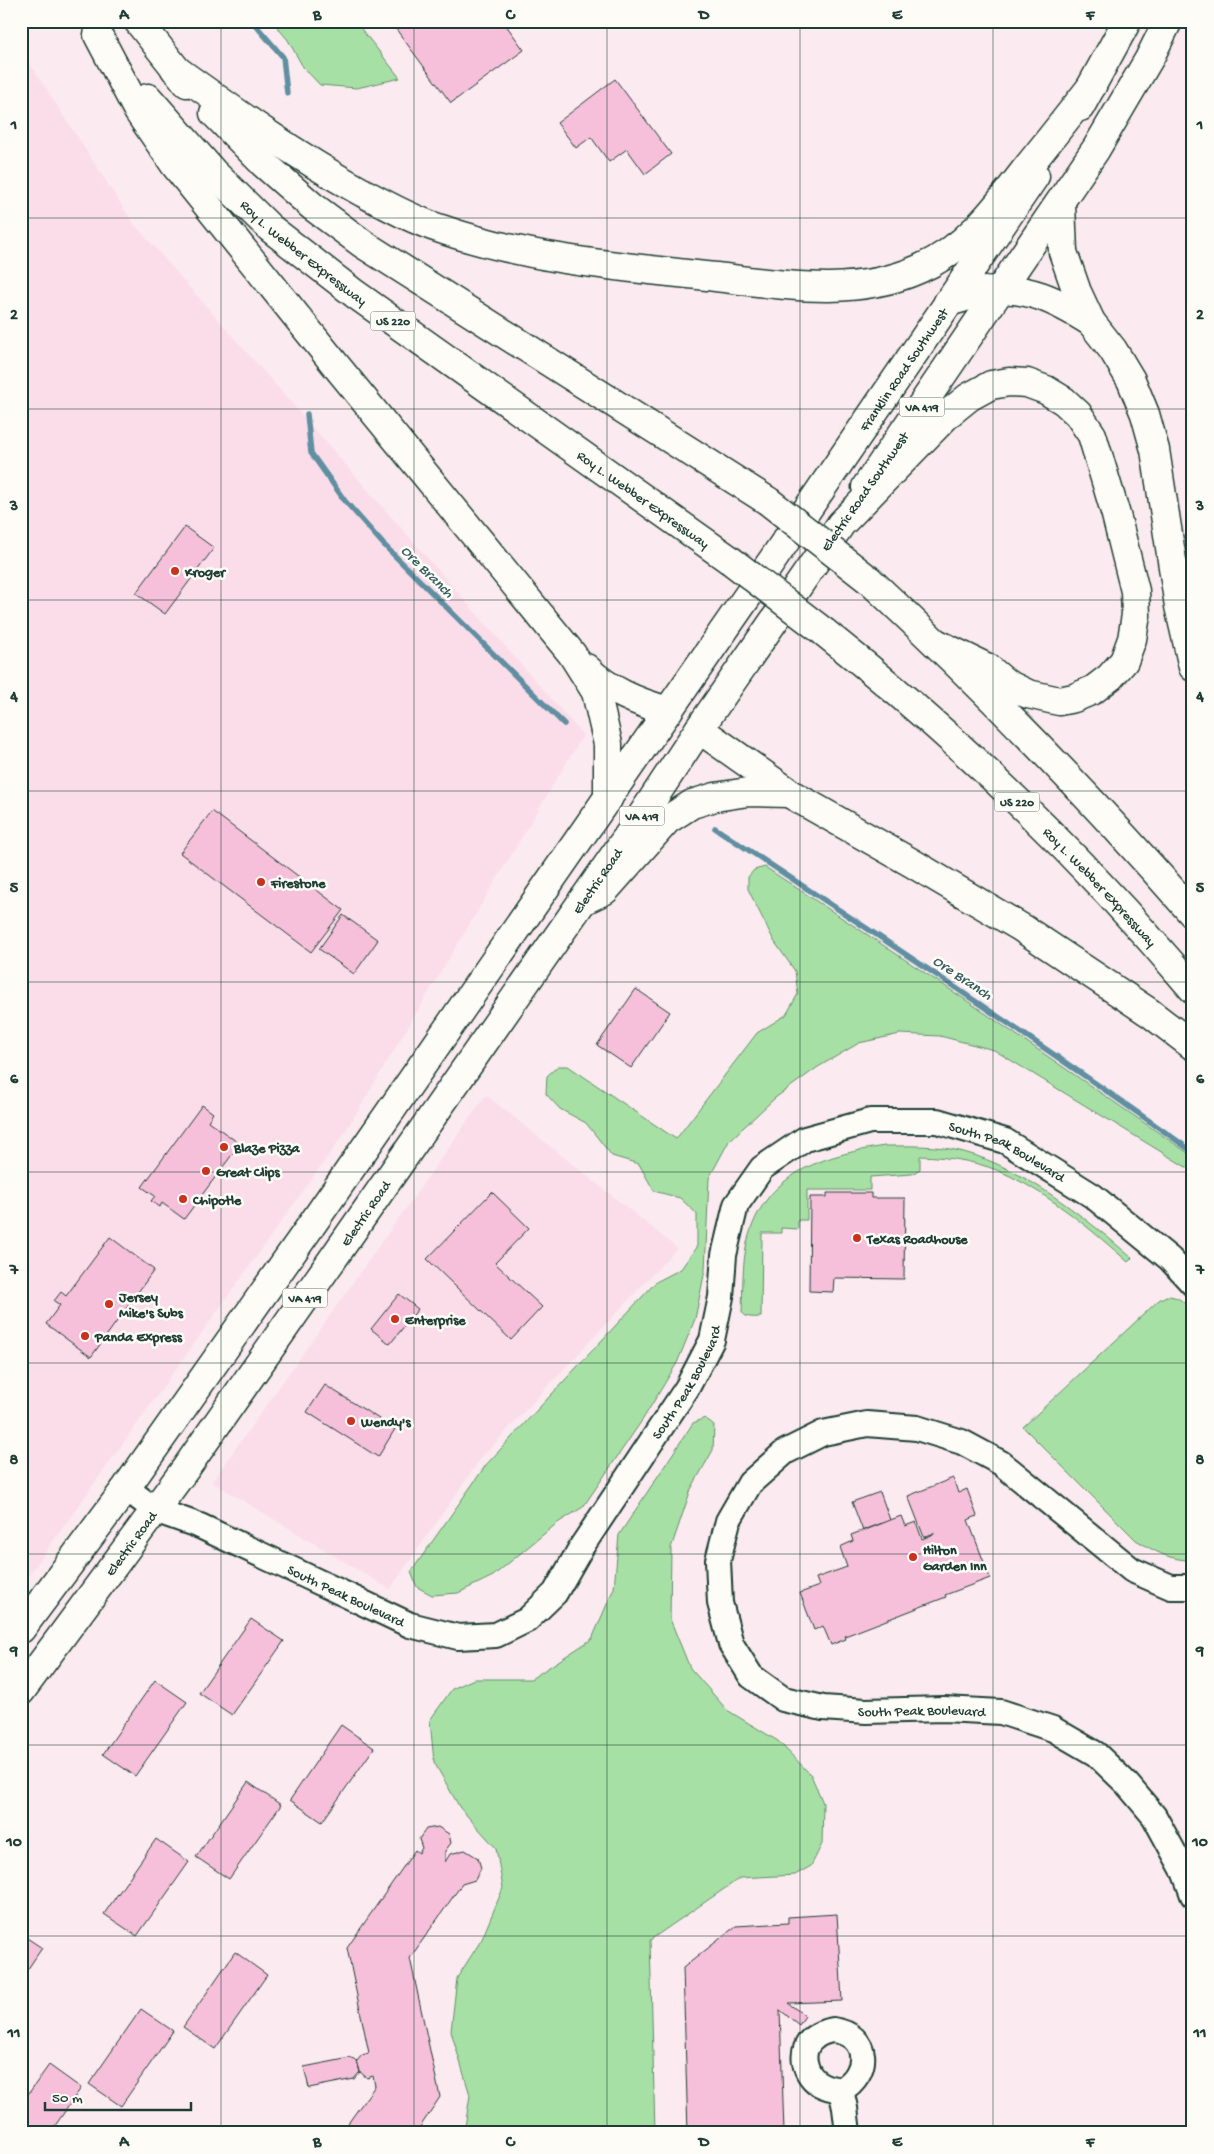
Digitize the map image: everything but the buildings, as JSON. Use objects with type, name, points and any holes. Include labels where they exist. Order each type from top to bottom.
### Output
[{"type":"main road","points":[[138,21],[175,69],[209,108],[263,163],[312,206],[363,244],[768,501],[869,580],[938,644],[1016,722],[1193,914]]},
{"type":"main road","name":"Franklin Road Southwest","points":[[668,711],[903,371],[1060,139],[1092,86],[1127,21]]},
{"type":"main road","points":[[1168,21],[1149,59],[1061,204],[1060,230],[1063,252],[1076,292],[1091,322],[1113,350],[1131,380],[1145,414],[1155,450],[1179,606],[1193,667]]},
{"type":"main road","points":[[93,28],[138,111],[175,164],[334,363],[572,654],[596,677],[612,690],[668,711],[700,729],[789,793],[1022,928],[1150,1013],[1193,1046]]},
{"type":"main road","name":"Roy L. Webber Expressway","points":[[93,28],[165,119],[213,172],[270,228],[355,294],[730,560],[882,678],[1020,805],[1096,880],[1193,989]]},
{"type":"main road","points":[[175,69],[265,134],[319,168],[389,207],[438,228],[470,239],[528,253],[586,262],[804,288],[849,288],[882,282],[919,270],[944,256],[967,238],[990,215],[1092,86]]},
{"type":"main road","name":"Electric Road Southwest","points":[[700,729],[1061,204]]},
{"type":"main road","points":[[948,302],[986,291],[1028,292],[1046,296],[1091,322]]},
{"type":"main road","points":[[841,524],[948,414],[969,397],[991,385],[1009,382],[1027,383],[1046,390],[1064,401],[1078,414],[1092,435],[1116,515],[1135,591],[1135,623],[1132,639],[1124,661],[1110,677],[1094,690],[1074,698],[1052,700],[1028,694],[1007,684],[988,668],[938,644]]},
{"type":"main road","points":[[572,654],[596,692],[608,744],[608,799]]},
{"type":"main road","name":"VA 419","points":[[21,1628],[126,1488],[315,1220],[668,711]]},
{"type":"main road","name":"Electric Road","points":[[21,1691],[155,1510],[639,820],[700,729]]},
{"type":"main road","points":[[582,901],[605,890],[667,820],[692,804],[715,797],[748,792],[789,793]]},
{"type":"street","name":"South Peak Boulevard","points":[[126,1488],[155,1510],[200,1526],[410,1625],[458,1637],[496,1635],[528,1620],[555,1593],[582,1546],[687,1388],[712,1340],[721,1297],[724,1255],[736,1205],[746,1190],[762,1168],[806,1139],[870,1122],[937,1121],[1005,1141],[1093,1196],[1170,1259],[1193,1284]]},
{"type":"street","name":"South Peak Boulevard","points":[[1193,1587],[1170,1587],[1132,1570],[1001,1462],[962,1442],[917,1428],[867,1424],[823,1432],[785,1452],[750,1483],[728,1521],[718,1560],[720,1603],[732,1644],[751,1676],[783,1699],[823,1708],[866,1711],[944,1709],[1001,1712],[1054,1729],[1096,1754],[1127,1784],[1154,1816],[1184,1871],[1193,1895]]},
{"type":"street","points":[[841,2090],[848,2133]]},
{"type":"shaded area","points":[[21,50],[133,223],[583,735],[343,1135],[21,1586]]},
{"type":"shaded area","points":[[486,1095],[677,1248],[481,1458],[390,1589],[212,1482]]},
{"type":"green space","points":[[272,21],[355,21],[400,78],[357,88],[320,85],[303,67],[288,40]]},
{"type":"green space","points":[[765,867],[963,998],[1191,1155],[1193,1166],[1186,1167],[994,1050],[940,1036],[900,1034],[859,1043],[818,1067],[775,1098],[729,1141],[709,1178],[705,1270],[695,1319],[677,1363],[643,1419],[583,1507],[556,1524],[493,1576],[458,1593],[432,1595],[417,1587],[411,1572],[486,1465],[656,1282],[681,1269],[697,1246],[697,1214],[680,1198],[654,1191],[639,1164],[612,1156],[586,1123],[560,1109],[546,1094],[547,1076],[558,1066],[568,1066],[676,1139],[757,1033],[786,1015],[798,994],[795,971],[774,941],[748,889],[748,877],[754,870]]},
{"type":"green space","points":[[885,1146],[925,1146],[950,1149],[974,1155],[999,1165],[1023,1177],[1070,1208],[1132,1258],[1128,1262],[1057,1204],[1010,1176],[966,1161],[920,1156],[920,1169],[912,1174],[870,1177],[870,1190],[807,1190],[807,1220],[798,1220],[798,1229],[781,1228],[781,1233],[762,1233],[761,1317],[746,1316],[742,1312],[744,1260],[747,1243],[755,1219],[766,1200],[781,1184],[798,1172],[818,1162],[839,1155]]},
{"type":"green space","points":[[1166,1296],[1179,1299],[1193,1313],[1193,1560],[1170,1557],[1136,1540],[1023,1427],[1159,1300]]},
{"type":"green space","points":[[705,1418],[714,1425],[713,1450],[691,1489],[671,1548],[670,1619],[690,1668],[727,1710],[778,1741],[811,1775],[823,1803],[822,1844],[811,1866],[795,1875],[740,1878],[650,1940],[655,2133],[464,2133],[470,2095],[451,2031],[457,1978],[482,1939],[503,1888],[496,1848],[460,1808],[434,1762],[430,1720],[452,1689],[474,1679],[531,1679],[592,1639],[614,1588],[619,1535],[693,1423]]},
{"type":"waterway","name":"Ore Branch","points":[[252,21],[283,57],[287,93]]},
{"type":"waterway","name":"Ore Branch","points":[[307,414],[311,453],[345,501],[384,545],[564,724]]},
{"type":"waterway","name":"Ore Branch","points":[[715,828],[1015,1028],[1193,1152]]},
{"type":"place","name":"Kroger","points":[[175,571]]},
{"type":"place","name":"Firestone","points":[[261,882]]},
{"type":"place","name":"Blaze Pizza","points":[[224,1147]]},
{"type":"place","name":"Great Clips","points":[[206,1171]]},
{"type":"place","name":"Chipotle","points":[[183,1199]]},
{"type":"place","name":"Texas Roadhouse","points":[[857,1238]]},
{"type":"place","name":"Jersey Mike's Subs","points":[[109,1304]]},
{"type":"place","name":"Enterprise","points":[[395,1319]]},
{"type":"place","name":"Panda Express","points":[[85,1336]]},
{"type":"place","name":"Wendy's","points":[[351,1421]]},
{"type":"place","name":"Hilton Garden Inn","points":[[913,1557]]}]
